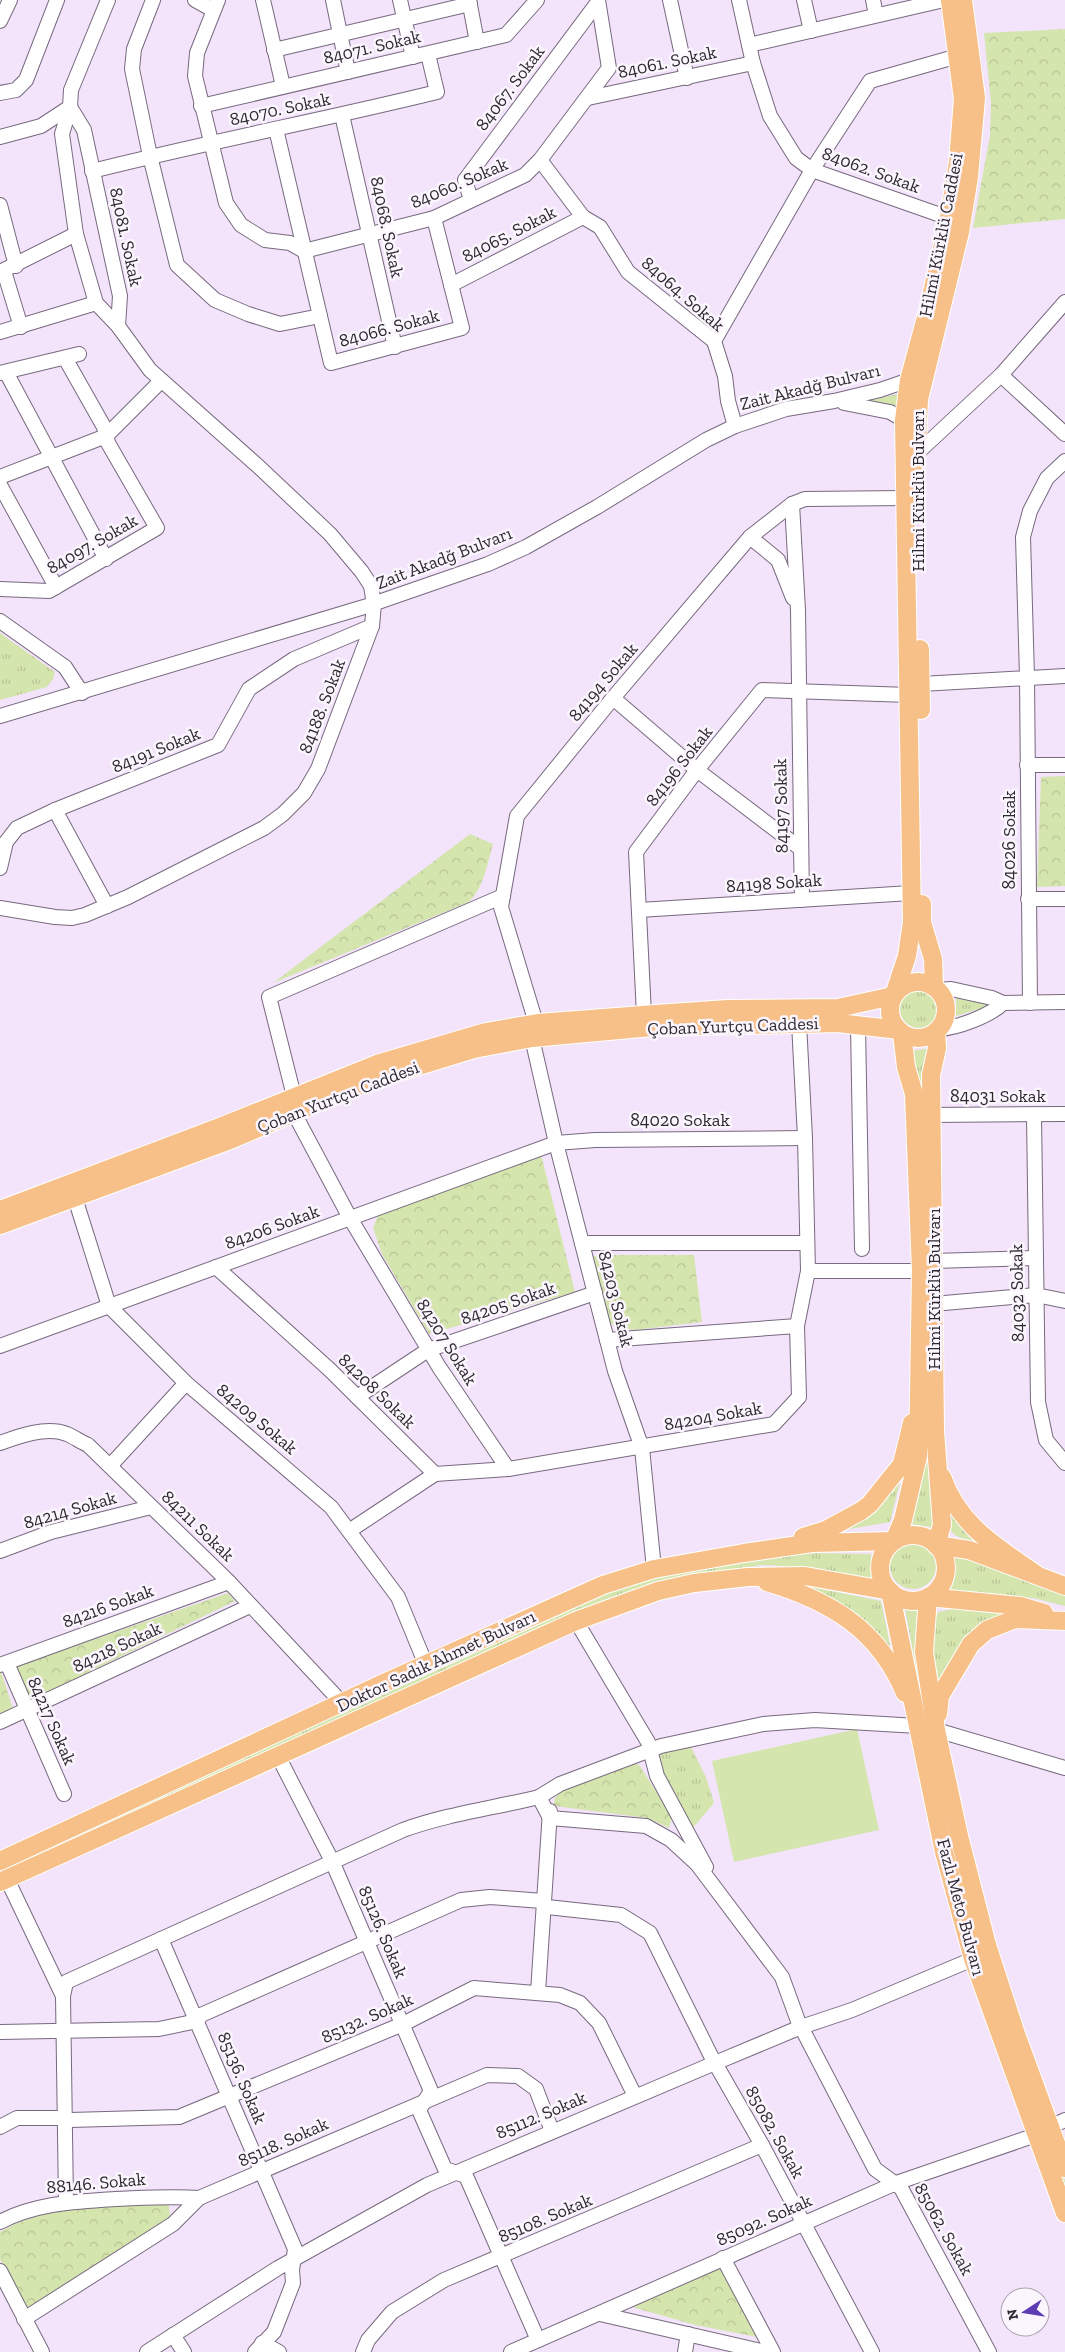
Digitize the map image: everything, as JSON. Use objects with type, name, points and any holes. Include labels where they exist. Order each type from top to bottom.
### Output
[{"type":"main road","name":"Hilmi Kürklü Caddesi","points":[[908,380],[928,310],[949,218],[958,162],[963,99],[950,0]]},
{"type":"main road","name":"Hilmi Kürklü Bulvarı","points":[[894,994],[907,956],[912,922],[915,689],[915,455],[919,399],[960,232],[969,177],[976,98],[963,0]]},
{"type":"main road","name":"Hilmi Kürklü Bulvarı","points":[[908,380],[904,420],[905,498],[915,689],[922,922],[933,959],[936,988]]},
{"type":"main road","points":[[922,981],[936,988],[944,998],[946,1008],[946,1017],[937,1030],[919,1038],[901,1032],[891,1020],[890,1011],[894,994],[912,982],[922,981]]},
{"type":"main road","name":"Çoban Yurtçu Caddesi","points":[[534,1031],[644,1014],[728,1009],[838,1008],[894,994]]},
{"type":"main road","name":"Çoban Yurtçu Caddesi","points":[[0,1226],[230,1140],[294,1104],[378,1064],[486,1032],[838,1023],[901,1032]]},
{"type":"main road","name":"Hilmi Kürklü Bulvarı","points":[[894,1541],[903,1520],[918,1456],[919,1394],[927,1266],[931,1075],[938,1048],[937,1030]]},
{"type":"main road","name":"Hilmi Kürklü Bulvarı","points":[[901,1032],[906,1067],[914,1094],[927,1266],[933,1304],[936,1457],[942,1525],[936,1545]]},
{"type":"main road","name":"Çoban Yurtçu Caddesi","points":[[0,1210],[220,1127],[294,1104]]},
{"type":"main road","points":[[744,1553],[826,1530],[870,1504],[902,1464],[919,1394]]},
{"type":"main road","points":[[936,1457],[946,1488],[963,1518],[982,1536],[1037,1575]]},
{"type":"main road","points":[[936,1545],[945,1560],[946,1570],[943,1581],[937,1590],[928,1597],[918,1600],[906,1600],[890,1591],[882,1579],[880,1568],[886,1548],[903,1536],[914,1535],[924,1537],[936,1545],[970,1550],[1065,1586]]},
{"type":"main road","name":"Doktor Sadık Ahmet Bulvarı","points":[[0,1861],[571,1598],[654,1569],[744,1553],[812,1543],[894,1541]]},
{"type":"main road","name":"Doktor Sadık Ahmet Bulvarı","points":[[3,1881],[576,1621],[658,1591],[694,1583],[748,1577],[805,1576],[868,1589],[890,1591]]},
{"type":"main road","points":[[748,1577],[792,1589],[833,1608],[860,1627],[897,1674],[918,1726]]},
{"type":"main road","name":"Fazlı Meto Bulvarı","points":[[890,1591],[944,1852],[973,1959],[1050,2127],[1065,2213]]},
{"type":"main road","points":[[928,1597],[1020,1606],[1065,1619]]},
{"type":"main road","name":"Fazlı Meto Bulvarı","points":[[928,1597],[924,1652],[936,1730],[958,1836],[987,1945],[1065,2168]]},
{"type":"main road","points":[[936,1730],[940,1696],[971,1644],[982,1634],[987,1630],[1015,1619],[1065,1619]]},
{"type":"street","points":[[0,21],[10,0]]},
{"type":"street","points":[[0,93],[16,90],[26,80],[57,0]]},
{"type":"street","points":[[108,0],[71,90],[70,107],[62,134],[76,234],[96,303],[118,326]]},
{"type":"street","points":[[153,0],[134,49],[132,69],[150,156],[177,265],[215,300],[248,314],[280,324],[320,316]]},
{"type":"street","points":[[195,0],[215,5],[197,52],[195,76],[210,144],[226,203],[241,225],[265,240],[290,243],[304,251]]},
{"type":"street","points":[[263,0],[283,86]]},
{"type":"street","points":[[333,0],[348,72]]},
{"type":"street","points":[[400,0],[413,57]]},
{"type":"street","name":"84071. Sokak","points":[[201,106],[506,35],[537,0]]},
{"type":"street","points":[[670,0],[687,78]]},
{"type":"street","name":"84062. Sokak","points":[[739,0],[748,45],[770,116],[796,158],[812,170],[949,218]]},
{"type":"street","points":[[804,0],[811,31]]},
{"type":"street","points":[[873,0],[876,15]]},
{"type":"street","points":[[748,45],[944,0]]},
{"type":"street","name":"84060. Sokak","points":[[304,251],[434,218],[525,174],[540,160],[610,68],[598,1]]},
{"type":"street","name":"84067. Sokak","points":[[471,200],[465,180],[598,1]]},
{"type":"street","points":[[274,50],[470,2],[477,42]]},
{"type":"street","name":"84070. Sokak","points":[[92,171],[150,156],[342,115],[437,92],[428,54]]},
{"type":"street","points":[[714,341],[812,170],[870,81],[958,56]]},
{"type":"street","name":"84061. Sokak","points":[[588,98],[753,63]]},
{"type":"street","points":[[0,137],[41,126],[70,107]]},
{"type":"street","name":"84081. Sokak","points":[[70,107],[84,130],[120,296],[118,326]]},
{"type":"street","name":"84068. Sokak","points":[[342,115],[371,235],[395,347]]},
{"type":"street","name":"84066. Sokak","points":[[276,129],[331,363],[462,328],[434,218]]},
{"type":"street","name":"84064. Sokak","points":[[540,160],[584,217],[600,227],[628,272],[714,341],[725,376],[728,401],[735,426]]},
{"type":"street","points":[[0,205],[7,270],[21,327]]},
{"type":"street","name":"84065. Sokak","points":[[451,285],[584,217]]},
{"type":"street","points":[[7,270],[76,234]]},
{"type":"street","points":[[915,455],[1001,375],[1065,302]]},
{"type":"street","points":[[0,332],[96,303]]},
{"type":"street","name":"84188. Sokak","points":[[0,908],[55,918],[72,918],[85,915],[107,906],[264,828],[283,814],[304,794],[318,770],[372,626],[374,604],[371,586],[362,572],[330,534],[259,467],[161,381],[150,370],[118,326]]},
{"type":"street","points":[[78,354],[3,372],[106,559]]},
{"type":"street","points":[[65,358],[104,427],[106,436]]},
{"type":"street","points":[[1001,375],[1065,434]]},
{"type":"street","name":"Zait Akadğ Bulvarı","points":[[0,716],[374,604],[488,564],[526,547],[597,507],[706,440],[735,426],[786,409],[834,401],[880,390],[908,380]]},
{"type":"street","points":[[0,477],[52,459],[106,436],[161,381]]},
{"type":"street","points":[[834,401],[883,410],[904,420]]},
{"type":"street","name":"84097. Sokak","points":[[0,589],[49,591],[157,528],[108,443],[106,436]]},
{"type":"street","name":"84026 Sokak","points":[[1030,1003],[1027,677],[1023,537],[1030,511],[1047,478],[1065,462]]},
{"type":"street","points":[[0,485],[56,587]]},
{"type":"street","name":"84194 Sokak","points":[[534,1031],[501,907],[517,816],[613,698],[750,537],[792,504],[805,499],[905,498]]},
{"type":"street","name":"84197 Sokak","points":[[792,504],[798,610],[802,900]]},
{"type":"street","points":[[750,537],[778,560],[798,610]]},
{"type":"street","points":[[0,621],[66,667],[82,693]]},
{"type":"street","name":"84191 Sokak","points":[[0,868],[6,842],[17,828],[55,810],[218,745],[248,689],[294,659],[372,626]]},
{"type":"street","name":"84196 Sokak","points":[[644,1014],[636,852],[697,770],[762,690],[798,692],[915,689],[1027,677],[1065,676]]},
{"type":"street","points":[[613,698],[697,770]]},
{"type":"street","points":[[1027,766],[1065,765]]},
{"type":"street","name":"84197 Sokak","points":[[697,770],[801,849],[802,900]]},
{"type":"street","points":[[55,810],[107,906]]},
{"type":"street","name":"84198 Sokak","points":[[639,910],[911,893]]},
{"type":"street","name":"84207 Sokak","points":[[503,896],[268,997],[294,1104],[350,1218],[428,1350],[508,1469]]},
{"type":"street","points":[[1028,899],[1065,899]]},
{"type":"street","points":[[936,988],[951,989],[992,998],[1003,1003],[1065,1002]]},
{"type":"street","points":[[937,1030],[951,1028],[995,1011],[1003,1003]]},
{"type":"street","name":"84204 Sokak","points":[[642,1448],[774,1424],[799,1397],[797,1326],[808,1271],[805,1138],[799,1023]]},
{"type":"street","points":[[858,1026],[862,1249]]},
{"type":"street","name":"84203 Sokak","points":[[534,1031],[556,1143],[615,1371],[642,1448],[654,1569]]},
{"type":"street","name":"84031 Sokak","points":[[931,1115],[1065,1114]]},
{"type":"street","name":"84032 Sokak","points":[[1034,1115],[1038,1402],[1046,1440],[1065,1463]]},
{"type":"street","name":"84020 Sokak","points":[[556,1143],[595,1140],[805,1138]]},
{"type":"street","name":"84206 Sokak","points":[[0,1346],[556,1143]]},
{"type":"street","name":"84209 Sokak","points":[[75,1198],[109,1306],[186,1383],[331,1507],[398,1597],[426,1664]]},
{"type":"street","points":[[582,1243],[807,1242]]},
{"type":"street","points":[[808,1271],[927,1266],[1036,1258]]},
{"type":"street","name":"84208 Sokak","points":[[216,1267],[357,1397],[435,1474]]},
{"type":"street","name":"84205 Sokak","points":[[357,1397],[428,1350],[595,1293]]},
{"type":"street","points":[[933,1304],[1036,1295],[1065,1301]]},
{"type":"street","points":[[607,1340],[797,1326]]},
{"type":"street","points":[[110,1466],[186,1383]]},
{"type":"street","name":"84211 Sokak","points":[[0,1443],[21,1436],[48,1432],[66,1433],[88,1445],[229,1582],[343,1704]]},
{"type":"street","points":[[349,1531],[435,1474],[508,1469],[642,1448]]},
{"type":"street","name":"84214 Sokak","points":[[0,1551],[51,1532],[151,1507]]},
{"type":"street","name":"84216 Sokak","points":[[3,1664],[229,1582]]},
{"type":"street","name":"84218 Sokak","points":[[0,1722],[250,1606]]},
{"type":"street","points":[[576,1621],[648,1742],[648,1751],[657,1776],[681,1824],[724,1898]]},
{"type":"street","name":"84217 Sokak","points":[[3,1664],[64,1794]]},
{"type":"street","points":[[66,2202],[64,2118],[65,2030],[63,1996],[66,1982],[332,1861],[431,1820],[539,1797],[560,1784],[661,1746],[763,1724],[815,1720],[918,1726]]},
{"type":"street","points":[[936,1730],[1065,1768]]},
{"type":"street","name":"85126. Sokak","points":[[278,1756],[332,1861],[403,2024],[431,2091],[420,2110],[445,2169],[456,2172]]},
{"type":"street","points":[[538,1992],[550,1818],[549,1803],[560,1784]]},
{"type":"street","points":[[539,1797],[550,1818]]},
{"type":"street","points":[[550,1818],[646,1826],[671,1840],[697,1864],[724,1898]]},
{"type":"street","points":[[3,1881],[63,1996]]},
{"type":"street","points":[[0,2032],[159,2029],[197,2021],[201,2015],[461,1900],[490,1897],[543,1901]]},
{"type":"street","name":"85062. Sokak","points":[[724,1898],[782,1977],[801,2027],[875,2169],[901,2188],[989,2352]]},
{"type":"street","name":"85082. Sokak","points":[[543,1901],[547,1907],[621,1915],[650,1933],[715,2063],[762,2145],[872,2352]]},
{"type":"street","name":"85136. Sokak","points":[[161,1939],[295,2249],[293,2284],[274,2332],[259,2347]]},
{"type":"street","name":"85112. Sokak","points":[[148,2352],[293,2260],[456,2172],[801,2027],[852,2010],[973,1959]]},
{"type":"street","name":"85132. Sokak","points":[[0,2126],[17,2118],[64,2118],[70,2120],[179,2117],[403,2024],[474,1988],[538,1992],[560,1995],[580,2002],[599,2023],[635,2096]]},
{"type":"street","name":"85118. Sokak","points":[[24,2319],[173,2224],[199,2198],[486,2075],[518,2076],[536,2089],[552,2132]]},
{"type":"street","name":"85092. Sokak","points":[[511,2352],[896,2183],[1050,2127]]},
{"type":"street","name":"85108. Sokak","points":[[363,2352],[368,2340],[392,2312],[444,2280],[762,2145]]},
{"type":"street","points":[[456,2172],[466,2176],[538,2340]]},
{"type":"street","name":"88146. Sokak","points":[[0,2222],[38,2208],[66,2202],[171,2196],[199,2198]]},
{"type":"street","points":[[723,2258],[773,2352]]},
{"type":"street","points":[[0,2271],[42,2352]]},
{"type":"street","points":[[600,2314],[765,2352]]},
{"type":"street","points":[[685,2352],[688,2334]]},
{"type":"street","points":[[173,2335],[184,2352]]},
{"type":"street","points":[[259,2347],[279,2352]]},
{"type":"green space","points":[[1065,29],[1065,219],[973,228],[990,135],[991,103],[984,33]]},
{"type":"green space","points":[[898,394],[896,406],[870,400]]},
{"type":"green space","points":[[0,633],[55,672],[53,679],[47,687],[0,700]]},
{"type":"green space","points":[[1065,776],[1065,886],[1037,887],[1041,777]]},
{"type":"green space","points":[[470,834],[493,844],[482,882],[469,902],[273,983]]},
{"type":"green space","points":[[919,990],[933,995],[938,1009],[933,1023],[919,1028],[905,1023],[900,1009],[905,995]]},
{"type":"green space","points":[[956,998],[993,1005],[956,1016]]},
{"type":"green space","points":[[930,1048],[928,1458],[935,1528],[911,1524],[925,1458],[911,1051]]},
{"type":"green space","points":[[541,1154],[575,1292],[429,1334],[382,1254],[373,1228],[378,1215]]},
{"type":"green space","points":[[599,1255],[694,1255],[702,1322],[634,1330],[615,1327],[603,1315],[590,1266],[593,1257]]},
{"type":"green space","points":[[904,1466],[890,1522],[827,1533]]},
{"type":"green space","points":[[944,1495],[977,1541],[956,1536],[951,1531],[946,1516]]},
{"type":"green space","points":[[918,1543],[922,1544],[932,1553],[935,1557],[935,1575],[926,1585],[918,1589],[908,1589],[900,1585],[891,1575],[890,1561],[894,1553],[904,1544]]},
{"type":"green space","points":[[817,1553],[871,1554],[872,1581],[816,1568],[763,1565],[656,1582],[604,1600],[496,1647],[0,1875],[0,1870],[601,1594],[656,1577],[745,1558]]},
{"type":"green space","points":[[952,1554],[1065,1595],[1065,1606],[1033,1598],[948,1591],[952,1574]]},
{"type":"green space","points":[[792,1583],[881,1601],[892,1655]]},
{"type":"green space","points":[[228,1593],[235,1601],[29,1701],[14,1667]]},
{"type":"green space","points":[[956,1608],[1013,1613],[935,1690],[929,1650],[933,1621],[938,1612]]},
{"type":"green space","points":[[905,1609],[922,1612],[918,1642],[1031,2093],[1065,2181],[1065,2194],[984,1972],[945,1822]]},
{"type":"green space","points":[[0,1673],[13,1708],[0,1714]]},
{"type":"green space","points":[[857,1729],[879,1830],[734,1862],[712,1761]]},
{"type":"green space","points":[[689,1743],[706,1777],[714,1803],[692,1829],[655,1758],[659,1748]]},
{"type":"green space","points":[[634,1762],[640,1766],[672,1817],[669,1828],[647,1818],[554,1806],[554,1800],[561,1788]]},
{"type":"green space","points":[[169,2205],[170,2217],[27,2308],[0,2259],[0,2232],[42,2214],[85,2207]]},
{"type":"green space","points":[[719,2266],[757,2337],[695,2325],[625,2305]]}]
